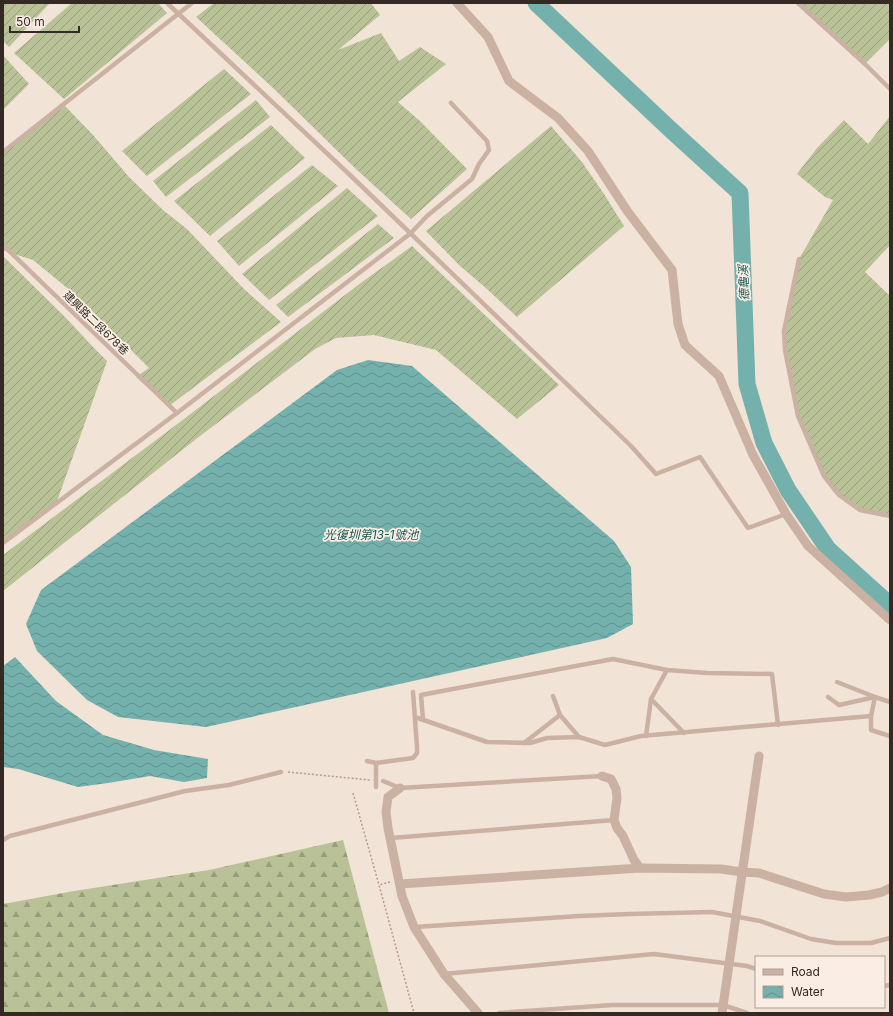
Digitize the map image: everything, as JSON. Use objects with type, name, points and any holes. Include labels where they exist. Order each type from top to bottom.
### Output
[{"type":"street","points":[[457,3],[488,37],[509,81],[558,118],[588,152],[628,212],[672,270],[678,324],[685,346],[719,376],[753,455],[786,514],[808,546],[890,620]]},
{"type":"street","points":[[722,1009],[759,756]]},
{"type":"street","points":[[602,776],[611,779],[616,789],[614,820],[634,860],[640,868]]},
{"type":"street","points":[[400,788],[388,797],[386,812],[402,896],[414,927],[444,974],[478,1013]]},
{"type":"street","points":[[400,884],[640,868],[721,869],[758,873],[824,894],[846,897],[869,895],[882,892],[890,888]]},
{"type":"lane","points":[[166,3],[411,233],[631,446],[656,474],[700,457],[748,528],[786,514]]},
{"type":"lane","points":[[3,152],[192,3]]},
{"type":"lane","points":[[798,3],[865,64],[890,90]]},
{"type":"lane","points":[[3,543],[178,413],[411,233],[427,216],[472,179],[479,164],[490,150],[487,141],[451,103]]},
{"type":"lane","name":"建興路二段678巷","points":[[3,245],[178,413]]},
{"type":"lane","points":[[799,259],[784,331],[785,350],[798,416],[824,476],[839,495],[860,510],[890,516]]},
{"type":"lane","points":[[423,720],[421,696],[613,659],[667,670],[772,674],[778,725]]},
{"type":"lane","points":[[646,736],[651,699],[667,670]]},
{"type":"lane","points":[[837,682],[890,702]]},
{"type":"lane","points":[[367,761],[376,763],[413,758],[417,753],[413,692]]},
{"type":"lane","points":[[553,696],[560,716],[579,737]]},
{"type":"lane","points":[[828,697],[839,705],[875,697]]},
{"type":"lane","points":[[875,697],[871,716],[871,730],[890,736]]},
{"type":"lane","points":[[651,699],[684,733]]},
{"type":"lane","points":[[524,743],[560,716]]},
{"type":"lane","points":[[415,717],[487,742],[530,743],[546,738],[579,737],[605,745],[641,736],[871,716]]},
{"type":"lane","points":[[376,763],[376,787]]},
{"type":"lane","points":[[3,840],[10,836],[24,832],[185,791],[229,785],[281,772]]},
{"type":"lane","points":[[384,781],[400,788],[602,776]]},
{"type":"lane","points":[[391,838],[614,820]]},
{"type":"lane","points":[[414,927],[579,916],[712,912],[760,920],[811,939],[836,942],[871,943],[890,938]]},
{"type":"lane","points":[[444,974],[654,954],[755,968]]},
{"type":"lane","points":[[499,1013],[612,1005],[722,1009],[747,1013]]},
{"type":"path","points":[[281,772],[384,781]]},
{"type":"path","points":[[353,793],[414,1013]]},
{"type":"path","points":[[379,885],[389,882],[400,884]]},
{"type":"green space","points":[[3,3],[50,3],[9,47],[3,41]]},
{"type":"green space","points":[[72,3],[158,3],[167,13],[64,99],[14,53]]},
{"type":"green space","points":[[214,3],[371,3],[380,15],[338,50],[381,33],[399,61],[420,47],[446,64],[398,102],[421,122],[467,169],[411,219],[357,170],[272,87],[196,17]]},
{"type":"green space","points":[[798,3],[890,3],[890,39],[865,64]]},
{"type":"green space","points":[[3,55],[29,84],[3,110]]},
{"type":"green space","points":[[224,69],[251,94],[147,176],[122,151]]},
{"type":"green space","points":[[256,100],[270,117],[166,197],[153,181]]},
{"type":"green space","points":[[65,106],[93,135],[129,177],[163,210],[187,229],[244,289],[281,322],[169,406],[136,377],[149,368],[88,307],[33,260],[3,250],[3,152]]},
{"type":"green space","points":[[890,116],[890,245],[865,272],[890,296],[890,516],[860,510],[839,495],[824,476],[798,416],[784,331],[799,259],[833,200],[825,197],[797,174],[817,148],[844,120],[868,144]]},
{"type":"green space","points":[[271,125],[305,158],[210,236],[174,201]]},
{"type":"green space","points":[[551,126],[582,162],[624,226],[517,317],[459,265],[426,231]]},
{"type":"green space","points":[[312,165],[338,186],[239,266],[217,241]]},
{"type":"green space","points":[[347,188],[378,216],[269,300],[242,274]]},
{"type":"green space","points":[[378,224],[394,238],[288,317],[276,305]]},
{"type":"green space","points":[[412,246],[559,385],[517,419],[436,350],[374,335],[336,338],[315,349],[200,436],[3,591],[3,555],[184,419],[358,285]]},
{"type":"green space","points":[[3,256],[107,361],[56,504],[3,543]]},
{"type":"green space","points":[[343,840],[389,1013],[3,1013],[3,904],[74,891],[209,870]]},
{"type":"water","name":"光復圳第13-1號池","points":[[368,360],[412,366],[614,541],[631,567],[633,624],[607,638],[206,727],[118,717],[87,700],[37,651],[26,624],[41,590],[337,370]]},
{"type":"water","points":[[15,657],[56,701],[103,735],[154,750],[208,759],[207,778],[184,782],[150,776],[78,787],[18,769],[3,767],[3,666]]},
{"type":"waterway","name":"德龜溪","points":[[536,3],[740,193],[747,384],[764,443],[788,490],[828,549],[890,605]]}]
